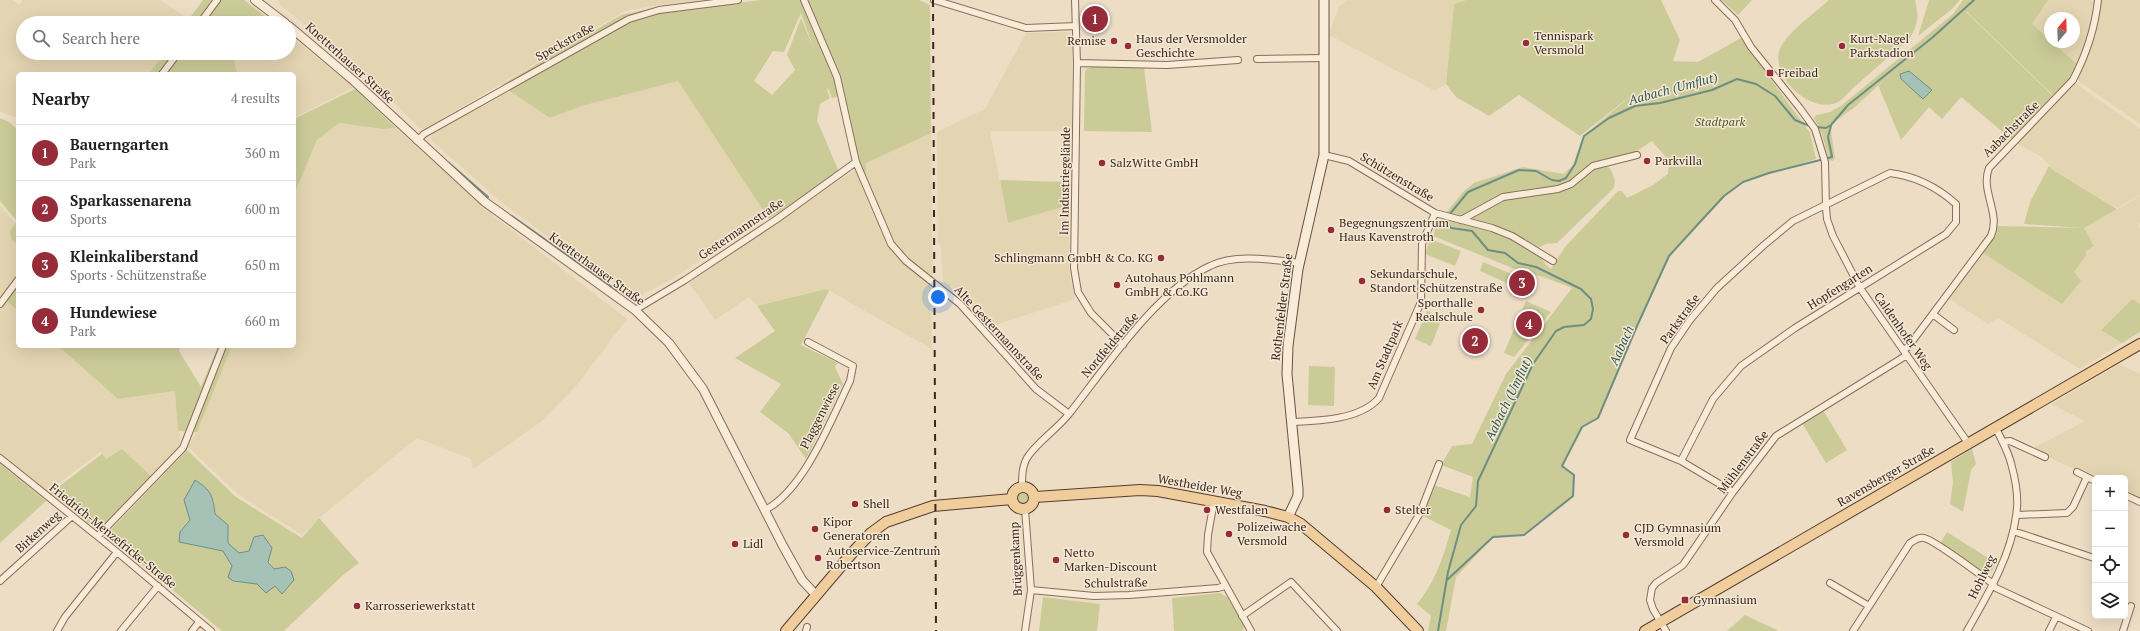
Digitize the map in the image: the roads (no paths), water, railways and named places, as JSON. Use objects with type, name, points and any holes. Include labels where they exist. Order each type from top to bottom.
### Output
[{"type":"main road","name":"Rothenfelder Straße","points":[[1288,517],[1298,496],[1287,374],[1288,346],[1300,263],[1324,155],[1324,0]]},
{"type":"main road","name":"Ravensberger Straße","points":[[1645,631],[1664,627],[1968,443],[2140,344]]},
{"type":"main road","points":[[1022,487],[1031,490],[1034,497],[1033,504],[1025,509],[1015,506],[1012,499],[1014,492],[1022,487]]},
{"type":"main road","name":"Westheider Weg","points":[[1034,497],[1140,490],[1177,493],[1288,517]]},
{"type":"main road","points":[[786,631],[816,594],[868,536],[886,522],[933,506],[1012,499]]},
{"type":"main road","points":[[1288,517],[1301,524],[1376,587],[1418,631]]},
{"type":"street","points":[[205,16],[217,0]]},
{"type":"street","points":[[255,0],[276,16]]},
{"type":"street","name":"Speckstraße","points":[[417,141],[424,134],[629,19],[659,10],[738,0]]},
{"type":"street","points":[[804,0],[837,77],[856,162]]},
{"type":"street","points":[[934,0],[1026,28],[1076,26]]},
{"type":"street","name":"Im Industriegelände","points":[[1075,0],[1077,63],[1074,268],[1078,292],[1091,313],[1122,345]]},
{"type":"street","name":"Caldenhofer Weg","points":[[1715,0],[1735,20],[1751,47],[1813,127],[1824,159],[1827,219],[1833,236],[1860,288],[1968,443]]},
{"type":"street","name":"Aabachstraße","points":[[1905,353],[1908,347],[1987,244],[1994,230],[1993,215],[1985,182],[1988,168],[2073,80],[2082,63],[2091,36],[2098,0]]},
{"type":"street","name":"Knetterhauser Straße","points":[[296,32],[354,81],[417,141],[490,206],[634,310],[669,343],[695,377],[714,408],[802,580],[816,594]]},
{"type":"street","points":[[1257,59],[1325,58]]},
{"type":"street","points":[[164,72],[173,60]]},
{"type":"street","points":[[1077,63],[1167,65],[1238,60]]},
{"type":"street","name":"Schützenstraße","points":[[1324,155],[1349,161],[1436,213],[1512,236],[1553,261]]},
{"type":"street","points":[[1461,220],[1503,197],[1558,189],[1571,184],[1593,166],[1637,155]]},
{"type":"street","name":"Gestermannstraße","points":[[634,310],[685,280],[777,219],[856,162]]},
{"type":"street","name":"Alte Gestermannstraße","points":[[856,162],[874,208],[891,244],[899,253],[960,304],[1026,379],[1069,414]]},
{"type":"street","name":"Hopfengarten","points":[[1681,461],[1714,399],[1741,366],[1795,328],[1946,234],[1956,222],[1956,204],[1942,191],[1906,175],[1890,174],[1826,207]]},
{"type":"street","name":"Parkstraße","points":[[1681,461],[1630,440],[1671,348],[1690,320],[1717,288],[1764,245],[1793,221],[1826,207]]},
{"type":"street","name":"Schützenstraße","points":[[1421,302],[1422,244],[1436,213]]},
{"type":"street","name":"Nordfeldstraße","points":[[1022,487],[1023,470],[1028,455],[1069,414],[1122,345],[1164,299],[1188,277],[1211,265],[1228,260],[1240,259],[1300,263]]},
{"type":"street","points":[[0,304],[16,283]]},
{"type":"street","name":"Am Stadtpark","points":[[1291,422],[1333,420],[1373,405],[1379,398],[1421,302]]},
{"type":"street","points":[[1934,315],[1954,330]]},
{"type":"street","name":"Plaggenwiese","points":[[766,510],[778,502],[806,470],[850,382],[853,366],[808,342]]},
{"type":"street","points":[[98,536],[183,448],[222,348]]},
{"type":"street","name":"Mühlenstraße","points":[[1664,627],[1650,600],[1652,588],[1656,583],[1683,565],[1733,492],[1776,436],[1905,353]]},
{"type":"street","name":"Hohlweg","points":[[1967,631],[1992,583],[2008,547],[2017,515],[2017,501],[2012,466],[2003,442],[1995,427]]},
{"type":"street","points":[[2003,442],[2010,441],[2045,457]]},
{"type":"street","name":"Friedrich-Menzefricke-Straße","points":[[0,458],[98,536],[211,631]]},
{"type":"street","points":[[1681,461],[1733,492]]},
{"type":"street","points":[[1376,587],[1420,513],[1439,464]]},
{"type":"street","points":[[2077,472],[2092,480]]},
{"type":"street","points":[[2017,515],[2067,513],[2074,507],[2087,477]]},
{"type":"street","points":[[2128,496],[2140,502]]},
{"type":"street","points":[[1214,501],[1208,535],[1207,552],[1224,586],[1251,631]]},
{"type":"street","name":"Brüggenkamp","points":[[1025,509],[1031,590],[1025,631]]},
{"type":"street","name":"Birkenweg","points":[[0,581],[72,516]]},
{"type":"street","points":[[2013,531],[2092,557]]},
{"type":"street","points":[[1853,631],[1910,543],[1916,538],[1927,539],[1992,583],[1996,588],[2088,631]]},
{"type":"street","points":[[57,631],[65,617],[117,552]]},
{"type":"street","points":[[1242,616],[1291,582],[1337,631]]},
{"type":"street","points":[[1830,583],[1869,606]]},
{"type":"street","points":[[121,631],[158,586]]},
{"type":"street","name":"Schulstraße","points":[[1031,590],[1094,596],[1129,595],[1218,588],[1224,586]]},
{"type":"street","points":[[2123,631],[2131,606]]},
{"type":"street","points":[[2049,631],[2056,617]]},
{"type":"street","points":[[192,631],[199,622]]},
{"type":"waterway","name":"Aabach (Umflut)","points":[[1816,127],[1826,128],[1831,125],[1848,105],[1933,37],[1974,0]]},
{"type":"waterway","name":"Aabach (Umflut)","points":[[1438,631],[1448,572],[1461,525],[1476,506],[1478,481],[1533,364],[1556,331],[1564,327],[1584,325],[1591,319],[1593,309],[1591,299],[1581,289],[1536,267],[1518,263],[1505,253],[1488,250],[1472,231],[1451,228],[1447,223],[1449,215],[1468,192],[1519,170],[1536,171],[1552,180],[1559,181],[1566,178],[1575,164],[1584,136],[1609,118],[1635,106],[1660,103],[1712,90],[1737,79],[1756,84],[1775,96],[1795,120],[1812,127]]},
{"type":"waterway","name":"Aabach","points":[[1447,580],[1493,537],[1524,535],[1573,496],[1574,475],[1562,466],[1582,427],[1598,418],[1637,326],[1669,256],[1724,196],[1743,182],[1769,173],[1832,157],[1828,137],[1831,126]]},
{"type":"waterway","points":[[449,163],[488,197]]},
{"type":"waterway","points":[[512,216],[616,290]]},
{"type":"railway","points":[[933,0],[936,631]]},
{"type":"place","name":"Bauerngarten","points":[[1095,19]]},
{"type":"place","name":"Remise","points":[[1114,41]]},
{"type":"place","name":"Tennispark Versmold","points":[[1526,43]]},
{"type":"place","name":"Haus der Versmolder Geschichte","points":[[1128,46]]},
{"type":"place","name":"Kurt-Nagel Parkstadion","points":[[1842,46]]},
{"type":"place","name":"Freibad","points":[[1770,73]]},
{"type":"place","name":"Parkvilla","points":[[1647,161]]},
{"type":"place","name":"SalzWitte GmbH","points":[[1102,163]]},
{"type":"place","name":"Begegnungszentrum Haus Kavenstroth","points":[[1331,230]]},
{"type":"place","name":"Schlingmann GmbH & Co. KG","points":[[1161,258]]},
{"type":"place","name":"Sekundarschule, Standort Schützenstraße","points":[[1362,281]]},
{"type":"place","name":"Kleinkaliberstand","points":[[1522,283]]},
{"type":"place","name":"Autohaus Pohlmann GmbH & Co.KG","points":[[1117,285]]},
{"type":"place","name":"Sporthalle Realschule","points":[[1481,310]]},
{"type":"place","name":"Hundewiese","points":[[1529,324]]},
{"type":"place","name":"Sparkassenarena","points":[[1475,341]]},
{"type":"place","name":"Shell","points":[[855,504]]},
{"type":"place","name":"Westfalen","points":[[1207,510]]},
{"type":"place","name":"Stelter","points":[[1387,510]]},
{"type":"place","name":"Kipor Generatoren","points":[[815,529]]},
{"type":"place","name":"Polizeiwache Versmold","points":[[1229,534]]},
{"type":"place","name":"CJD Gymnasium Versmold","points":[[1626,535]]},
{"type":"place","name":"Lidl","points":[[735,544]]},
{"type":"place","name":"Autoservice-Zentrum Robertson","points":[[818,558]]},
{"type":"place","name":"Netto Marken-Discount","points":[[1056,560]]},
{"type":"place","name":"Gymnasium","points":[[1685,600]]},
{"type":"place","name":"Karrosseriewerkstatt","points":[[357,606]]},
{"type":"park label","name":"Stadtpark","points":[[1720,122]]}]
